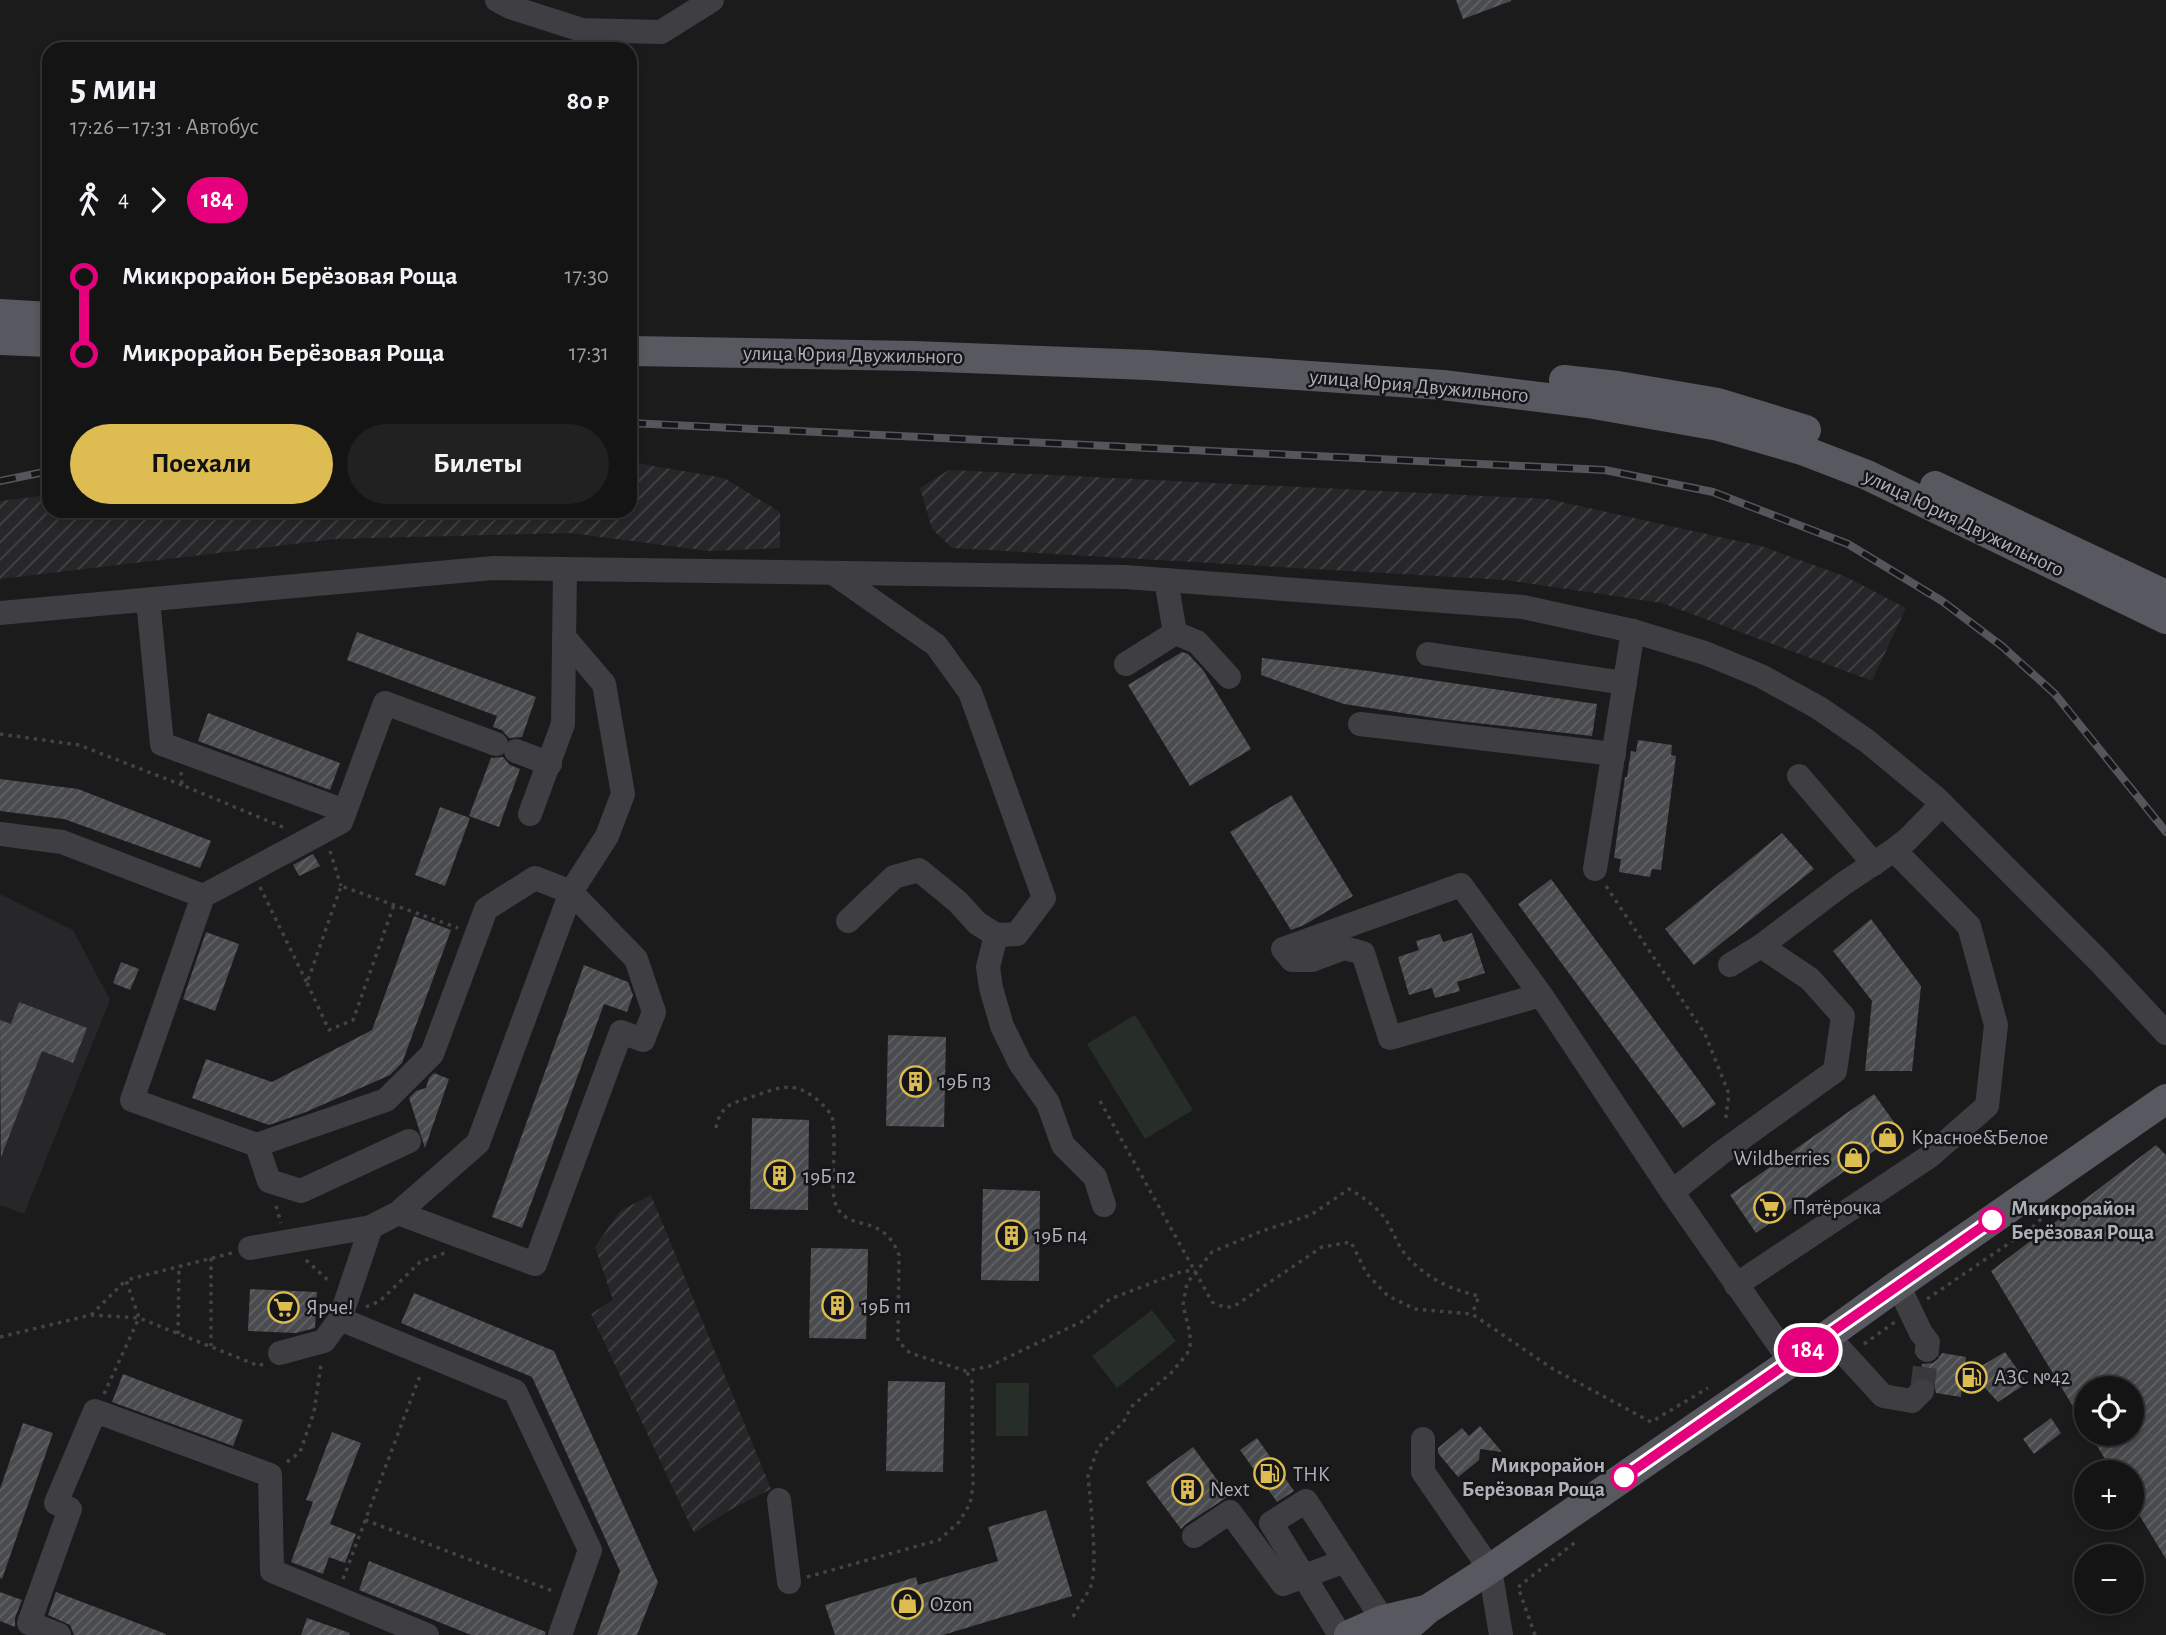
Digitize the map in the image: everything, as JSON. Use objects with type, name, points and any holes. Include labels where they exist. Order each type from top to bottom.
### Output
[{"type":"main road","points":[[0,314],[42,317]]},
{"type":"main road","name":"улица Юрия Двужильного","points":[[637,335],[1241,351],[1467,368],[1656,392],[1718,403],[1812,432],[1921,479],[2166,595]]},
{"type":"main road","points":[[0,340],[42,342]]},
{"type":"main road","name":"улица Юрия Двужильного","points":[[637,351],[914,356],[1148,365],[1443,385],[1601,405],[1719,426],[1802,450],[1867,475],[2166,619]]},
{"type":"main road","points":[[1349,1635],[1390,1627],[1428,1609],[1490,1569],[2166,1099]]},
{"type":"street","points":[[497,0],[510,7],[582,30],[661,32],[712,0]]},
{"type":"street","points":[[0,613],[493,568],[1125,577],[1523,607],[1633,631],[1704,653],[1761,676],[1819,708],[1867,741],[1942,804],[2099,961],[2166,1033]]},
{"type":"street","points":[[530,814],[563,724],[565,569]]},
{"type":"street","points":[[833,573],[936,645],[970,692],[1044,898],[1017,934],[996,935],[977,923],[958,902],[919,870],[894,877],[848,921]]},
{"type":"street","points":[[1166,580],[1175,633]]},
{"type":"street","points":[[148,600],[162,744],[345,811]]},
{"type":"street","points":[[1595,869],[1633,631]]},
{"type":"street","points":[[1126,664],[1175,633]]},
{"type":"street","points":[[1175,633],[1197,642],[1229,677]]},
{"type":"street","points":[[250,1248],[371,1227],[398,1213],[478,1143],[571,892],[607,836],[624,794],[604,684],[564,637]]},
{"type":"street","points":[[1428,654],[1625,683]]},
{"type":"street","points":[[398,1213],[535,1264],[621,1032],[643,1041],[654,1012],[636,959],[571,892],[535,878],[486,909],[432,1054],[386,1100],[257,1145],[132,1100],[203,896],[341,822],[385,703],[550,764]]},
{"type":"street","points":[[1360,724],[1614,754]]},
{"type":"street","points":[[1736,1285],[1930,1157],[1987,1106],[1996,1025],[1969,926],[1884,857],[1799,776]]},
{"type":"street","points":[[1730,965],[1761,946],[1843,884],[1909,839],[1942,804]]},
{"type":"street","points":[[0,834],[62,842],[203,896]]},
{"type":"street","points":[[1541,995],[1390,1038],[1363,953],[1344,948],[1312,960],[1292,960],[1283,950],[1461,885],[1541,995],[1672,1192],[1791,1362]]},
{"type":"street","points":[[996,935],[988,967],[990,988],[1002,1026],[1020,1063],[1048,1103],[1063,1145],[1095,1177],[1104,1205]]},
{"type":"street","points":[[1672,1192],[1721,1153],[1835,1072],[1843,1016],[1810,979],[1761,946]]},
{"type":"street","points":[[2099,961],[2166,1006]]},
{"type":"street","points":[[257,1145],[269,1181],[301,1191],[409,1141]]},
{"type":"street","points":[[280,1353],[324,1341],[340,1319],[371,1227]]},
{"type":"street","points":[[1898,1285],[1928,1342],[1927,1350]]},
{"type":"street","points":[[340,1319],[514,1391],[590,1550],[560,1635]]},
{"type":"street","points":[[1828,1336],[1883,1396],[1912,1401],[1922,1391]]},
{"type":"street","points":[[60,1635],[29,1623],[70,1509],[56,1503],[95,1411],[270,1475],[272,1571],[427,1635]]},
{"type":"street","points":[[1423,1439],[1423,1472],[1490,1569],[1501,1635]]},
{"type":"street","points":[[779,1500],[789,1583]]},
{"type":"street","points":[[1340,1635],[1271,1523],[1306,1501],[1390,1627]]},
{"type":"street","points":[[1194,1536],[1230,1512],[1283,1584],[1345,1561]]},
{"type":"path","points":[[0,734],[79,745],[291,830]]},
{"type":"path","points":[[181,750],[182,785]]},
{"type":"path","points":[[307,983],[341,886],[324,831]]},
{"type":"path","points":[[1595,869],[1704,1034],[1729,1094],[1721,1153]]},
{"type":"path","points":[[251,870],[329,1030],[353,1020],[394,904]]},
{"type":"path","points":[[341,886],[477,935]]},
{"type":"path","points":[[716,1128],[718,1116],[729,1104],[786,1086],[804,1090],[820,1101],[832,1117],[833,1194],[837,1208],[846,1217],[886,1233],[894,1242],[899,1255],[898,1342],[910,1353],[966,1371],[990,1366],[1085,1320],[1110,1299],[1183,1271],[1195,1271]]},
{"type":"path","points":[[1100,1101],[1212,1302],[1233,1307],[1322,1247],[1351,1242],[1367,1274],[1388,1296],[1415,1309],[1472,1314],[1553,1369],[1651,1422],[1716,1383]]},
{"type":"path","points":[[1073,1617],[1090,1587],[1094,1570],[1088,1476],[1091,1465],[1098,1448],[1124,1421],[1131,1406],[1171,1373],[1187,1354],[1190,1334],[1183,1305],[1187,1283],[1212,1252],[1262,1231],[1311,1215],[1349,1189],[1386,1220],[1405,1254],[1425,1273],[1459,1292],[1479,1296],[1472,1314]]},
{"type":"path","points":[[340,1319],[380,1301],[420,1262],[477,1242]]},
{"type":"path","points":[[91,1315],[126,1280],[250,1248]]},
{"type":"path","points":[[211,1258],[211,1346]]},
{"type":"path","points":[[178,1334],[179,1266]]},
{"type":"path","points":[[95,1411],[139,1318],[126,1280]]},
{"type":"path","points":[[0,1337],[91,1315],[139,1318],[260,1366],[280,1353]]},
{"type":"path","points":[[270,1475],[300,1452],[316,1404],[324,1341]]},
{"type":"path","points":[[336,1597],[428,1355]]},
{"type":"path","points":[[789,1583],[939,1540],[958,1522],[970,1504],[972,1485],[972,1381],[966,1371]]},
{"type":"path","points":[[365,1520],[573,1598]]},
{"type":"shaded area","points":[[637,463],[724,478],[780,512],[780,548],[709,551],[570,533],[336,539],[0,579],[0,501],[42,496],[42,518],[637,518]]},
{"type":"shaded area","points":[[949,470],[1548,499],[1761,546],[1844,576],[1906,608],[1872,681],[1662,603],[1505,580],[952,548],[932,529],[920,488]]},
{"type":"shaded area","points":[[0,894],[73,930],[110,1000],[24,1214],[0,1205]]},
{"type":"shaded area","points":[[1135,1015],[1193,1110],[1145,1139],[1087,1044]]},
{"type":"shaded area","points":[[651,1195],[771,1489],[730,1510],[694,1533],[591,1314],[613,1300],[595,1247],[620,1211]]},
{"type":"shaded area","points":[[1152,1310],[1176,1341],[1117,1388],[1092,1356]]},
{"type":"shaded area","points":[[996,1383],[1029,1383],[1028,1436],[996,1436]]},
{"type":"building","points":[[1456,0],[1511,0],[1511,1],[1463,19]]},
{"type":"building","points":[[357,632],[536,697],[522,737],[509,738],[502,730],[493,727],[497,716],[347,660]]},
{"type":"building","points":[[1182,652],[1188,654],[1203,670],[1251,749],[1190,786],[1128,685]]},
{"type":"building","points":[[1262,658],[1597,704],[1592,736],[1441,719],[1344,704],[1261,675]]},
{"type":"building","points":[[208,713],[340,763],[330,790],[198,741]]},
{"type":"building","points":[[1638,740],[1672,745],[1671,755],[1676,756],[1661,870],[1652,869],[1650,877],[1619,872],[1621,859],[1614,858],[1625,777],[1631,751],[1636,752]]},
{"type":"building","points":[[503,757],[510,765],[520,769],[499,827],[469,816],[491,758]]},
{"type":"building","points":[[0,779],[78,789],[211,841],[200,868],[64,819],[0,811]]},
{"type":"building","points":[[1291,795],[1353,896],[1291,930],[1230,832]]},
{"type":"building","points":[[440,807],[470,818],[445,886],[415,875]]},
{"type":"building","points":[[1782,833],[1814,869],[1694,965],[1665,929]]},
{"type":"building","points":[[313,854],[320,866],[299,876],[293,865]]},
{"type":"building","points":[[1551,879],[1716,1104],[1683,1128],[1518,904]]},
{"type":"building","points":[[414,916],[451,930],[402,1063],[390,1075],[306,1112],[269,1125],[192,1098],[206,1059],[272,1082],[372,1030]]},
{"type":"building","points":[[1871,919],[1921,986],[1912,1071],[1865,1071],[1872,1001],[1833,951]]},
{"type":"building","points":[[206,932],[239,944],[215,1011],[183,999]]},
{"type":"building","points":[[1472,933],[1485,973],[1457,982],[1460,991],[1435,998],[1432,988],[1409,995],[1398,957],[1419,950],[1416,941],[1440,934],[1443,942]]},
{"type":"building","points":[[121,962],[139,969],[130,990],[113,983]]},
{"type":"building","points":[[584,965],[628,982],[633,995],[627,1012],[604,1004],[522,1228],[492,1217]]},
{"type":"building","points":[[19,1002],[87,1028],[73,1063],[42,1051],[1,1157],[0,1020],[11,1024]]},
{"type":"building","name":"19Б п3","points":[[888,1035],[946,1037],[944,1127],[886,1126]]},
{"type":"building","points":[[434,1073],[449,1079],[425,1148],[409,1098],[416,1091],[426,1088]]},
{"type":"building","points":[[1874,1094],[1901,1132],[1756,1233],[1730,1195]]},
{"type":"building","name":"19Б п2","points":[[752,1118],[809,1120],[808,1210],[750,1209]]},
{"type":"building","points":[[2156,1145],[2166,1155],[2166,1559],[2144,1523],[2144,1460],[2106,1460],[2097,1446],[2144,1446],[2144,1376],[2074,1376],[2074,1408],[1991,1271]]},
{"type":"building","name":"19Б п4","points":[[983,1189],[1040,1191],[1039,1281],[981,1280]]},
{"type":"building","name":"19Б п1","points":[[811,1248],[868,1249],[866,1339],[809,1338]]},
{"type":"building","points":[[250,1289],[317,1292],[315,1328],[296,1333],[248,1331]]},
{"type":"building","points":[[414,1293],[554,1351],[658,1582],[637,1635],[597,1635],[620,1571],[532,1377],[401,1323]]},
{"type":"building","name":"АЗС №42","points":[[2005,1352],[2027,1383],[1998,1402],[1985,1388],[1962,1385],[1961,1397],[1936,1393],[1933,1381],[1921,1377],[1922,1364],[1933,1363],[1942,1353],[1966,1357],[1964,1376]]},
{"type":"building","points":[[123,1374],[243,1420],[233,1446],[112,1402]]},
{"type":"building","points":[[888,1381],[945,1382],[943,1472],[886,1471]]},
{"type":"building","points":[[2051,1418],[2061,1433],[2034,1454],[2023,1439]]},
{"type":"building","points":[[23,1423],[53,1433],[2,1579],[0,1489]]},
{"type":"building","points":[[1480,1426],[1502,1452],[1480,1449],[1479,1460],[1458,1477],[1438,1453],[1438,1448],[1462,1428],[1469,1436]]},
{"type":"building","points":[[332,1432],[361,1443],[330,1524],[356,1534],[345,1563],[329,1557],[323,1574],[291,1562],[313,1502],[306,1500]]},
{"type":"building","name":"ТНК","points":[[1257,1438],[1294,1491],[1277,1502],[1240,1450]]},
{"type":"building","name":"Next","points":[[1193,1447],[1229,1496],[1181,1529],[1146,1482]]},
{"type":"building","points":[[1046,1510],[1072,1596],[943,1635],[835,1635],[825,1605],[916,1577],[918,1585],[998,1561],[988,1527]]},
{"type":"building","points":[[369,1561],[546,1632],[545,1635],[471,1635],[359,1590]]},
{"type":"building","points":[[0,1592],[22,1600],[15,1618],[15,1627],[0,1621]]},
{"type":"building","points":[[56,1592],[166,1635],[74,1635],[70,1625],[48,1615]]},
{"type":"building","points":[[307,1618],[350,1633],[301,1635]]},
{"type":"tunnel","points":[[1922,1391],[1927,1350]]},
{"type":"railway","points":[[637,423],[1605,470],[1713,492],[1848,544],[1942,601],[2003,647],[2055,694],[2166,832]]},
{"type":"railway","points":[[0,481],[42,472]]},
{"type":"bus line","name":"184","points":[[1624,1477],[1992,1220]]},
{"type":"place","name":"19Б п3","points":[[916,1081]]},
{"type":"place","name":"Красное&Белое","points":[[1888,1137]]},
{"type":"place","name":"Wildberries","points":[[1853,1158]]},
{"type":"place","name":"19Б п2","points":[[780,1176]]},
{"type":"place","name":"Пятёрочка","points":[[1769,1207]]},
{"type":"place","name":"Мкикрорайон Берёзовая Роща","points":[[1992,1220]]},
{"type":"place","name":"19Б п4","points":[[1011,1235]]},
{"type":"place","name":"19Б п1","points":[[838,1306]]},
{"type":"place","name":"Ярче!","points":[[283,1307]]},
{"type":"place","name":"АЗС №42","points":[[1971,1377]]},
{"type":"place","name":"ТНК","points":[[1270,1474]]},
{"type":"place","name":"Микрорайон Берёзовая Роща","points":[[1624,1477]]},
{"type":"place","name":"Next","points":[[1187,1489]]},
{"type":"place","name":"Ozon","points":[[907,1604]]}]
